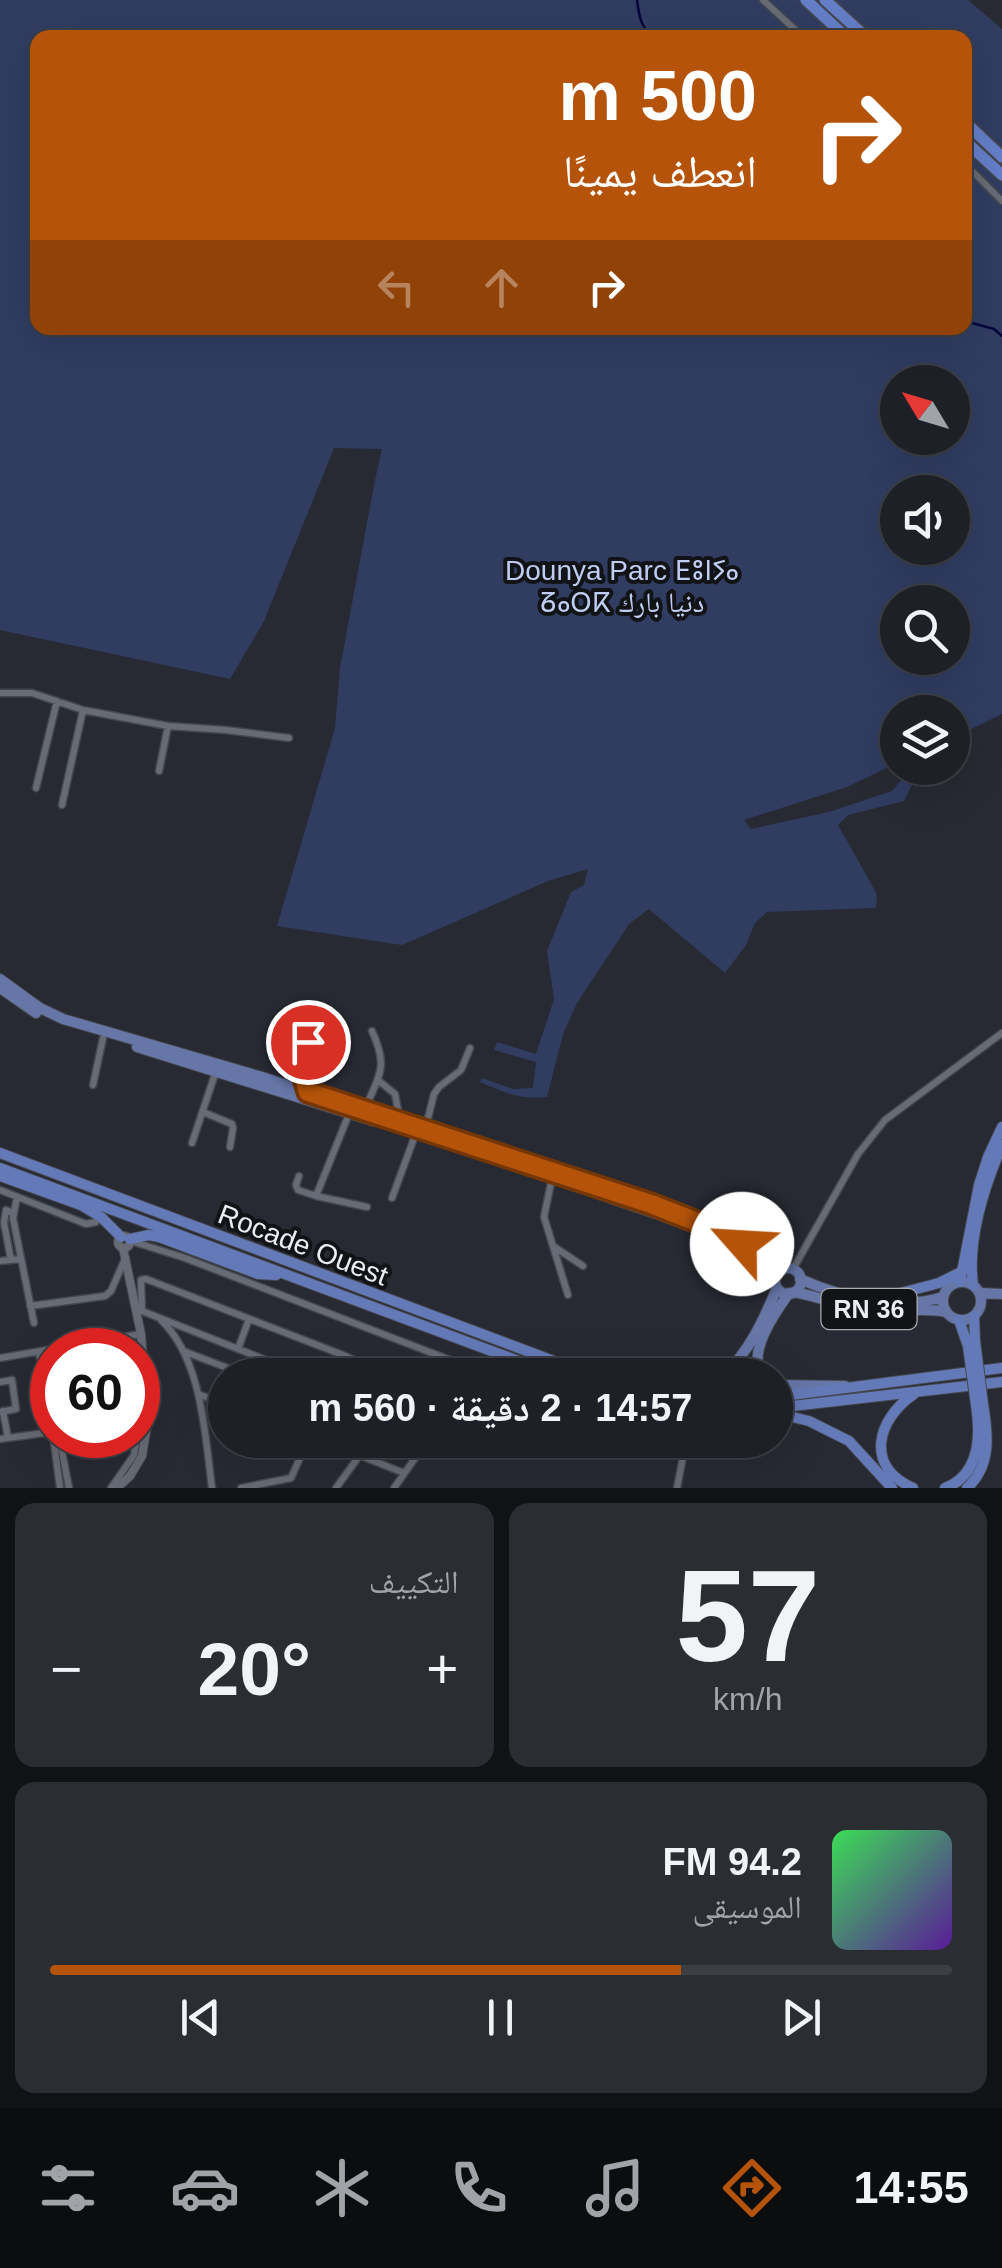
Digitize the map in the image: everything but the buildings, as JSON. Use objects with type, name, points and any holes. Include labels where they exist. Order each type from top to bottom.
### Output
[{"type":"highway","points":[[806,0],[838,30]]},
{"type":"highway","points":[[825,0],[858,30]]},
{"type":"highway","points":[[972,129],[1002,157]]},
{"type":"highway","points":[[972,147],[1002,175]]},
{"type":"highway","points":[[889,1302],[900,1293],[962,1276],[978,1185],[1002,1128]]},
{"type":"highway","points":[[978,1294],[974,1248],[980,1209],[1002,1145]]},
{"type":"highway","name":"Rocade Ouest","points":[[0,1153],[545,1358]]},
{"type":"highway","name":"Rocade Ouest","points":[[0,1168],[510,1358]]},
{"type":"highway","points":[[0,1176],[82,1205],[126,1241],[160,1237],[258,1274],[282,1274]]},
{"type":"highway","points":[[970,1342],[974,1316]]},
{"type":"highway","points":[[959,1320],[970,1342],[987,1438],[979,1474],[967,1488]]},
{"type":"highway","points":[[793,1395],[1002,1368]]},
{"type":"highway","points":[[793,1408],[1002,1382]]},
{"type":"highway","points":[[913,1488],[890,1471],[883,1458],[882,1443],[894,1410],[919,1390]]},
{"type":"highway","points":[[945,1488],[964,1477],[974,1459],[980,1404]]},
{"type":"highway","points":[[793,1416],[848,1441],[892,1488]]},
{"type":"main road","name":"RN 36","points":[[0,979],[40,1008],[63,1019],[308,1092],[420,1132]]},
{"type":"main road","name":"RN 36","points":[[0,988],[47,1019],[103,1038],[669,1210],[724,1234],[792,1273]]},
{"type":"main road","name":"RN 36","points":[[439,1137],[706,1235],[757,1264],[784,1289],[857,1308],[946,1312]]},
{"type":"main road","points":[[784,1289],[778,1273],[792,1273],[840,1294],[889,1302],[943,1297]]},
{"type":"main road","points":[[784,1289],[798,1288],[792,1273]]},
{"type":"main road","points":[[978,1294],[974,1316],[959,1320],[946,1312],[943,1297],[962,1276],[978,1294],[1002,1296]]},
{"type":"main road","name":"RN 36","points":[[757,1358],[784,1289]]},
{"type":"main road","points":[[740,1358],[784,1289]]},
{"type":"main road","points":[[899,1310],[936,1316],[970,1342]]},
{"type":"main road","points":[[793,1385],[836,1384],[850,1389]]},
{"type":"street","points":[[763,0],[795,30]]},
{"type":"street","points":[[972,171],[1002,200]]},
{"type":"street","points":[[0,692],[32,694],[83,710],[168,726],[289,738]]},
{"type":"street","points":[[36,788],[58,700]]},
{"type":"street","points":[[62,806],[83,710]]},
{"type":"street","points":[[159,771],[168,726]]},
{"type":"street","points":[[364,1111],[378,1082],[380,1054],[372,1031]]},
{"type":"street","points":[[792,1273],[869,1138],[886,1120],[1002,1032]]},
{"type":"street","points":[[92,1085],[103,1038]]},
{"type":"street","points":[[308,1092],[298,1059],[301,1046],[308,1042],[339,1050]]},
{"type":"street","points":[[392,1198],[434,1094],[461,1070],[470,1048]]},
{"type":"street","points":[[192,1144],[216,1070]]},
{"type":"street","points":[[378,1082],[395,1094],[397,1122]]},
{"type":"street","points":[[203,1112],[232,1124],[230,1148]]},
{"type":"street","points":[[316,1196],[349,1114]]},
{"type":"street","points":[[299,1176],[297,1189],[367,1207]]},
{"type":"street","points":[[552,1177],[544,1217],[568,1295]]},
{"type":"street","points":[[0,1190],[86,1224],[101,1217]]},
{"type":"street","points":[[17,1196],[13,1213],[34,1323]]},
{"type":"street","points":[[11,1260],[3,1217],[6,1210],[13,1213]]},
{"type":"street","points":[[141,1328],[125,1258],[126,1241],[186,1258],[445,1358]]},
{"type":"street","points":[[552,1245],[582,1266]]},
{"type":"street","points":[[30,1306],[105,1296],[125,1258]]},
{"type":"street","points":[[0,1261],[21,1259]]},
{"type":"street","points":[[262,1358],[142,1310],[140,1280],[352,1358]]},
{"type":"street","points":[[158,1317],[183,1351],[198,1394],[212,1488]]},
{"type":"street","points":[[238,1348],[249,1319]]},
{"type":"street","points":[[183,1351],[208,1361]]},
{"type":"street","points":[[0,1358],[30,1354]]},
{"type":"street","points":[[341,1358],[343,1354]]},
{"type":"street","points":[[0,1382],[12,1380],[16,1409],[2,1412],[4,1439],[30,1436]]},
{"type":"street","points":[[198,1394],[208,1398]]},
{"type":"street","points":[[57,1458],[60,1488]]},
{"type":"street","points":[[61,1458],[70,1488]]},
{"type":"street","points":[[114,1488],[130,1476],[141,1458]]},
{"type":"street","points":[[241,1488],[291,1478],[300,1458]]},
{"type":"street","points":[[336,1488],[357,1458]]},
{"type":"street","points":[[369,1458],[404,1473]]},
{"type":"street","points":[[394,1488],[413,1458]]},
{"type":"street","points":[[677,1488],[683,1458]]},
{"type":"green space","name":"Dounya Parc ⴹⵓⵏⵢⴰ ⵒⴰⵔⴽ دنيا بارك","points":[[0,0],[968,0],[1002,29],[1002,714],[970,730],[970,695],[880,695],[880,771],[847,787],[744,820],[751,829],[829,812],[892,791],[897,785],[912,785],[904,801],[848,815],[838,825],[877,894],[876,908],[767,912],[755,923],[746,945],[725,973],[649,909],[629,924],[577,1003],[563,1034],[547,1097],[513,1095],[480,1082],[482,1078],[513,1089],[533,1088],[536,1062],[494,1050],[497,1042],[536,1054],[554,999],[547,951],[571,892],[584,885],[588,869],[548,881],[402,945],[277,926],[335,728],[340,668],[382,449],[334,448],[264,621],[230,679],[0,630]]},
{"type":"waterway","points":[[637,0],[646,30]]},
{"type":"waterway","points":[[972,323],[994,329],[1002,336]]},
{"type":"route","points":[[308,1042],[301,1046],[298,1059],[308,1092],[651,1204],[742,1244]]}]
